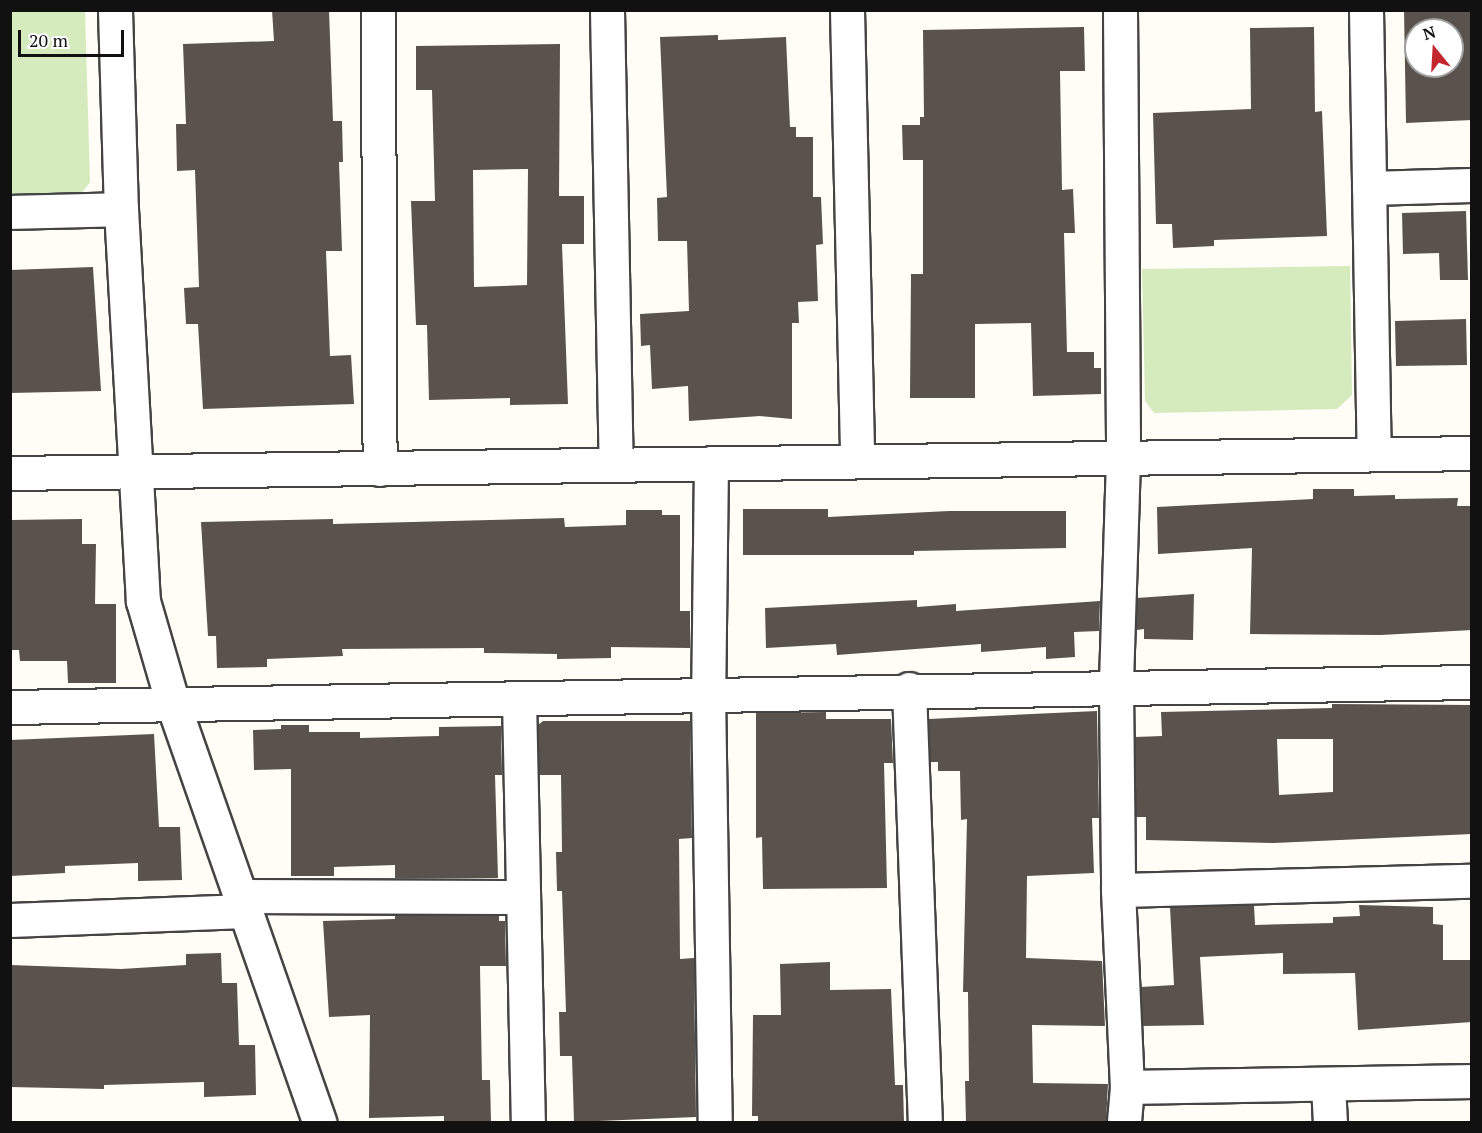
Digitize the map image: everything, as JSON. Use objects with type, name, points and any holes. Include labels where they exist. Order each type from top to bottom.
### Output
[{"type":"street","points":[[115,10],[121,209],[143,601],[172,704],[319,1122]]},
{"type":"street","points":[[378,10],[380,469]]},
{"type":"street","points":[[607,10],[616,464]]},
{"type":"street","points":[[847,10],[857,460]]},
{"type":"street","points":[[1120,10],[1124,459],[1116,687],[1118,890],[1127,1087],[1124,1122]]},
{"type":"street","points":[[1366,10],[1374,453]]},
{"type":"street","points":[[1369,188],[1472,185]]},
{"type":"street","points":[[10,212],[121,209]]},
{"type":"street","points":[[10,473],[1472,453]]},
{"type":"street","points":[[711,463],[708,693],[715,1122]]},
{"type":"street","points":[[10,707],[519,699],[909,689],[1472,682]]},
{"type":"street","points":[[909,689],[925,1122]]},
{"type":"street","points":[[519,699],[528,1122]]},
{"type":"street","points":[[1118,890],[1472,881]]},
{"type":"street","points":[[10,920],[243,904],[522,897]]},
{"type":"street","points":[[1127,1087],[1472,1081]]},
{"type":"street","points":[[1328,1085],[1330,1122]]},
{"type":"green space","points":[[10,11],[85,11],[90,182],[81,194],[11,196]]},
{"type":"green space","points":[[1350,266],[1352,395],[1337,409],[1154,413],[1145,401],[1142,269]]},
{"type":"building","points":[[272,10],[329,10],[333,121],[342,121],[343,162],[339,162],[342,251],[326,251],[330,356],[351,355],[354,404],[203,409],[198,324],[186,324],[184,288],[199,287],[195,170],[177,171],[176,124],[186,124],[183,44],[274,41]]},
{"type":"building","points":[[1404,10],[1470,10],[1472,120],[1406,123],[1405,78],[1464,78],[1464,18],[1404,18]]},
{"type":"building","points":[[1084,27],[1085,71],[1060,71],[1062,190],[1073,189],[1075,233],[1064,233],[1067,352],[1094,352],[1094,368],[1101,368],[1101,394],[1033,396],[1031,323],[975,324],[975,398],[910,398],[911,274],[923,274],[923,160],[903,160],[902,125],[920,125],[920,117],[924,117],[923,30]]},
{"type":"building","points":[[1314,27],[1315,112],[1322,111],[1327,236],[1214,240],[1214,246],[1173,248],[1172,224],[1156,224],[1153,113],[1251,109],[1250,28]]},
{"type":"building","points":[[718,35],[718,40],[786,37],[790,127],[796,127],[796,137],[813,137],[813,197],[821,197],[823,244],[816,245],[818,301],[798,302],[799,323],[792,323],[792,419],[760,416],[689,421],[688,386],[652,389],[650,345],[641,346],[640,314],[689,311],[687,241],[658,241],[657,198],[667,197],[660,37]]},
{"type":"building","points":[[560,44],[559,196],[584,196],[584,244],[562,244],[568,404],[510,405],[510,398],[429,400],[427,325],[416,325],[411,201],[435,201],[432,90],[416,90],[416,46]],"holes":[[[528,169],[527,285],[474,287],[473,170]]]},
{"type":"building","points":[[1466,211],[1468,280],[1440,280],[1439,253],[1403,254],[1402,213]]},
{"type":"building","points":[[93,267],[101,391],[10,393],[10,270]]},
{"type":"building","points":[[1466,319],[1467,365],[1396,366],[1395,321]]},
{"type":"building","points":[[1313,489],[1354,489],[1354,496],[1395,495],[1395,499],[1458,498],[1457,506],[1472,506],[1472,630],[1381,635],[1250,634],[1252,548],[1158,554],[1157,507],[1313,499]]},
{"type":"building","points":[[743,509],[828,509],[828,517],[949,511],[1066,511],[1066,548],[914,551],[914,555],[743,555]]},
{"type":"building","points":[[626,510],[662,510],[662,515],[680,515],[680,611],[690,611],[690,648],[611,647],[611,658],[557,659],[557,654],[484,653],[484,648],[342,649],[343,656],[267,659],[267,667],[217,668],[216,636],[208,636],[201,522],[333,519],[333,524],[564,518],[565,527],[626,525]]},
{"type":"building","points":[[82,519],[82,544],[96,544],[95,604],[116,604],[116,683],[68,683],[67,661],[20,661],[19,650],[10,650],[10,520]]},
{"type":"building","points":[[1194,594],[1193,640],[1144,639],[1144,629],[1137,630],[1137,598]]},
{"type":"building","points":[[917,600],[917,607],[956,604],[956,611],[1100,601],[1099,631],[1074,632],[1075,657],[1046,659],[1046,647],[981,652],[981,644],[837,655],[836,644],[766,648],[765,608]]},
{"type":"building","points":[[1332,704],[1472,705],[1472,834],[1274,843],[1146,840],[1146,817],[1136,817],[1135,737],[1162,736],[1161,712],[1332,708]],"holes":[[[1277,739],[1333,739],[1333,792],[1279,795]]]},
{"type":"building","points":[[1097,711],[1099,818],[1092,818],[1094,873],[1027,876],[1026,958],[1102,961],[1105,1026],[1032,1025],[1033,1083],[1108,1084],[1106,1122],[966,1122],[965,1081],[969,1081],[968,992],[963,992],[967,819],[961,820],[960,771],[938,771],[938,762],[930,762],[929,719]]},
{"type":"building","points":[[826,712],[826,719],[891,719],[893,763],[884,763],[887,888],[763,889],[762,837],[756,838],[756,713]]},
{"type":"building","points":[[543,721],[690,721],[692,838],[679,839],[680,959],[694,958],[696,1117],[574,1122],[572,1056],[560,1056],[559,1012],[566,1012],[562,891],[557,891],[556,852],[562,852],[561,775],[539,775],[538,725]]},
{"type":"building","points":[[281,725],[309,725],[309,732],[360,732],[360,738],[439,736],[439,727],[501,726],[502,775],[495,775],[498,878],[395,878],[395,865],[334,867],[334,876],[291,876],[291,769],[254,770],[253,730],[281,729]]},
{"type":"building","points":[[154,734],[159,827],[180,827],[182,880],[138,881],[138,863],[65,866],[65,873],[10,876],[10,740]]},
{"type":"building","points":[[1254,905],[1255,925],[1333,923],[1333,917],[1360,916],[1359,905],[1433,907],[1433,924],[1443,925],[1443,960],[1472,960],[1472,1022],[1358,1030],[1355,973],[1283,974],[1283,953],[1200,957],[1204,1025],[1143,1026],[1141,987],[1174,985],[1170,907]]},
{"type":"building","points":[[395,915],[499,916],[499,921],[505,921],[506,966],[480,966],[482,1080],[490,1080],[491,1122],[444,1122],[444,1116],[369,1118],[370,1015],[329,1017],[323,921],[395,919]]},
{"type":"building","points":[[221,953],[222,983],[237,983],[239,1045],[255,1045],[256,1095],[204,1097],[204,1082],[104,1085],[104,1089],[10,1087],[10,965],[121,969],[186,965],[186,954]]},
{"type":"building","points":[[830,962],[830,990],[891,989],[895,1085],[903,1085],[904,1122],[758,1121],[758,1116],[752,1116],[753,1015],[781,1015],[780,964]]}]
